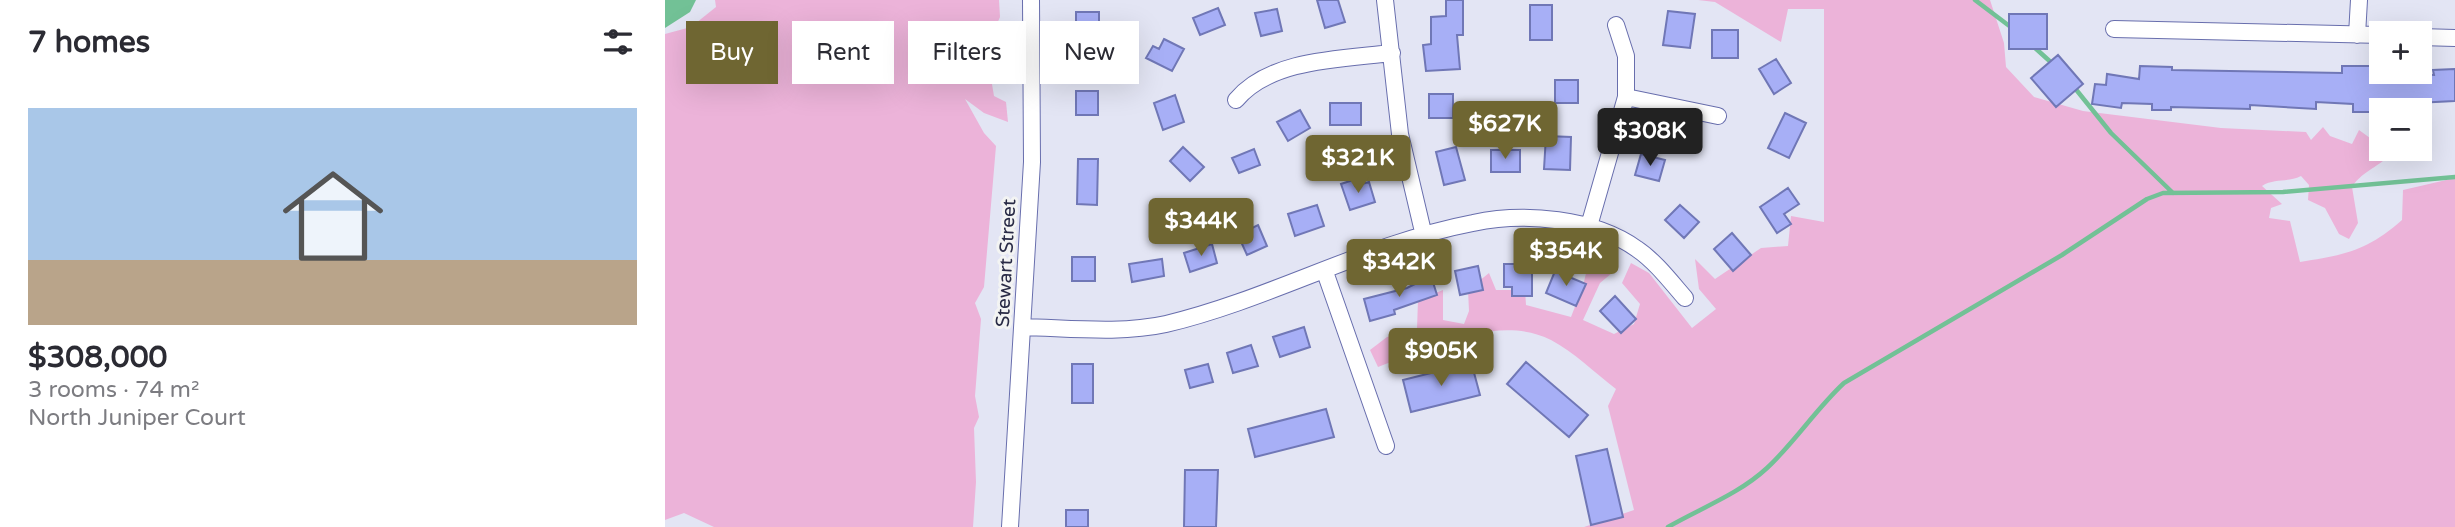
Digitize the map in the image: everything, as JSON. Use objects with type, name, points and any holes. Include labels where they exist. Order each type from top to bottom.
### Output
[{"type":"street","name":"Stewart Street","points":[[1010,527],[1032,162],[1031,0]]},
{"type":"street","points":[[1385,0],[1400,134],[1424,236]]},
{"type":"street","points":[[2357,35],[2359,0]]},
{"type":"street","points":[[1589,226],[1626,97],[1626,56],[1616,24]]},
{"type":"street","points":[[2113,29],[2369,35]]},
{"type":"street","points":[[2432,37],[2455,38]]},
{"type":"street","points":[[1236,100],[1248,85],[1284,71],[1392,53]]},
{"type":"street","points":[[1626,97],[1718,117]]},
{"type":"street","points":[[1023,327],[1095,329],[1164,324],[1272,292],[1424,236],[1475,222],[1528,218],[1589,226],[1637,249],[1685,298]]},
{"type":"street","points":[[1325,272],[1387,446]]},
{"type":"shaded area","points":[[665,0],[696,0],[690,12],[665,28]]},
{"type":"shaded area","points":[[715,0],[999,0],[998,21],[908,21],[908,84],[992,84],[994,96],[1006,102],[1008,122],[984,113],[965,99],[984,133],[996,146],[984,287],[975,303],[981,319],[975,396],[979,417],[974,428],[976,482],[973,527],[714,527],[684,513],[665,520],[665,34],[686,28],[686,84],[778,84],[778,21],[698,21],[716,7]]},
{"type":"shaded area","points":[[1698,0],[1990,0],[2004,43],[2006,67],[2034,97],[2083,111],[2221,128],[2306,132],[2311,140],[2323,127],[2330,136],[2352,144],[2359,130],[2369,137],[2369,161],[2382,161],[2352,187],[2358,223],[2349,239],[2339,234],[2325,208],[2308,200],[2309,185],[2301,176],[2262,186],[2282,204],[2271,208],[2269,218],[2290,221],[2300,262],[2342,254],[2366,245],[2402,220],[2403,190],[2455,178],[2455,527],[1584,527],[1634,510],[1608,406],[1616,389],[1560,345],[1530,333],[1509,330],[1463,337],[1378,367],[1370,350],[1387,337],[1417,329],[1418,300],[1443,290],[1443,320],[1464,324],[1469,311],[1468,290],[1489,273],[1496,290],[1525,290],[1526,305],[1571,317],[1583,286],[1592,248],[1608,252],[1618,268],[1600,283],[1583,320],[1614,334],[1634,324],[1640,304],[1622,283],[1631,263],[1649,273],[1692,328],[1716,309],[1699,289],[1695,259],[1715,279],[1761,248],[1788,246],[1791,216],[1824,222],[1824,9],[1788,9],[1781,42],[1715,2]]},
{"type":"building","points":[[1317,0],[1338,0],[1345,22],[1325,28]]},
{"type":"building","points":[[1446,0],[1463,0],[1463,35],[1457,35],[1460,69],[1426,71],[1423,45],[1431,44],[1431,17],[1446,16]]},
{"type":"building","points":[[1530,5],[1552,5],[1552,40],[1530,40]]},
{"type":"building","points":[[1218,8],[1225,25],[1200,35],[1193,18]]},
{"type":"building","points":[[1277,9],[1282,31],[1261,36],[1255,13]]},
{"type":"building","points":[[1668,11],[1695,14],[1690,48],[1663,45]]},
{"type":"building","points":[[1076,12],[1099,12],[1099,21],[1076,21]]},
{"type":"building","points":[[2009,14],[2047,14],[2047,49],[2009,49]]},
{"type":"building","points":[[1712,30],[1738,30],[1738,58],[1712,58]]},
{"type":"building","points":[[1164,39],[1184,49],[1172,71],[1146,58],[1153,46],[1159,49]]},
{"type":"building","points":[[2058,55],[2083,84],[2056,107],[2031,78]]},
{"type":"building","points":[[1776,59],[1791,83],[1774,94],[1759,69]]},
{"type":"building","points":[[2140,66],[2172,67],[2172,70],[2342,73],[2342,66],[2369,66],[2369,84],[2432,84],[2433,70],[2455,69],[2455,101],[2432,102],[2432,98],[2369,98],[2369,112],[2353,112],[2353,104],[2316,102],[2316,109],[2250,105],[2250,109],[2171,107],[2171,110],[2152,110],[2152,104],[2122,103],[2121,108],[2092,104],[2095,84],[2106,85],[2107,74],[2139,79]]},
{"type":"building","points":[[1555,80],[1578,80],[1578,103],[1555,103]]},
{"type":"building","points":[[1076,91],[1098,91],[1098,115],[1076,115]]},
{"type":"building","points":[[1429,94],[1453,94],[1453,118],[1429,118]]},
{"type":"building","points":[[1175,95],[1184,122],[1163,130],[1154,103]]},
{"type":"building","points":[[1330,103],[1361,103],[1361,125],[1330,125]]},
{"type":"building","points":[[1300,110],[1310,128],[1288,141],[1277,122]]},
{"type":"building","points":[[1785,113],[1806,123],[1789,158],[1768,148]]},
{"type":"building","points":[[1546,136],[1571,137],[1570,170],[1544,169]]},
{"type":"building","points":[[1183,147],[1204,167],[1190,181],[1170,161]]},
{"type":"building","points":[[1456,147],[1465,180],[1444,185],[1436,152]]},
{"type":"building","points":[[1254,149],[1260,165],[1239,173],[1232,158]]},
{"type":"building","points":[[1491,150],[1520,150],[1520,172],[1491,172]]},
{"type":"building","points":[[1641,154],[1665,160],[1659,181],[1635,175]]},
{"type":"building","points":[[1078,159],[1098,159],[1097,205],[1077,204]]},
{"type":"building","points":[[1353,180],[1355,186],[1369,182],[1375,202],[1350,210],[1341,184]]},
{"type":"building","points":[[1788,188],[1799,204],[1784,214],[1791,224],[1777,233],[1760,207]]},
{"type":"building","points":[[1317,205],[1324,226],[1295,236],[1288,214]]},
{"type":"building","points":[[1680,205],[1699,222],[1684,238],[1665,220]]},
{"type":"building","points":[[1258,225],[1267,246],[1247,255],[1238,235]]},
{"type":"building","points":[[1732,233],[1751,255],[1733,271],[1714,249]]},
{"type":"building","points":[[1212,244],[1217,263],[1190,272],[1184,253]]},
{"type":"building","points":[[1072,257],[1095,257],[1095,281],[1072,281]]},
{"type":"building","points":[[1162,259],[1164,276],[1132,282],[1129,264]]},
{"type":"building","points":[[1504,264],[1532,264],[1532,296],[1512,296],[1512,287],[1504,287]]},
{"type":"building","points":[[1478,266],[1483,290],[1460,295],[1455,271]]},
{"type":"building","points":[[1555,271],[1586,284],[1576,306],[1546,293]]},
{"type":"building","points":[[1431,276],[1437,295],[1394,310],[1395,314],[1370,321],[1364,299],[1407,288]]},
{"type":"building","points":[[1615,296],[1636,319],[1621,333],[1600,311]]},
{"type":"building","points":[[1304,327],[1310,347],[1280,357],[1273,337]]},
{"type":"building","points":[[1251,345],[1258,366],[1233,373],[1227,353]]},
{"type":"building","points":[[1526,362],[1588,415],[1569,437],[1507,384]]},
{"type":"building","points":[[1072,364],[1093,364],[1093,403],[1072,403]]},
{"type":"building","points":[[1208,364],[1213,382],[1190,388],[1185,370]]},
{"type":"building","points":[[1463,365],[1465,371],[1473,369],[1480,395],[1411,412],[1403,380]]},
{"type":"building","points":[[1326,409],[1334,437],[1255,457],[1248,429]]},
{"type":"building","points":[[1607,449],[1623,517],[1591,525],[1576,456]]},
{"type":"building","points":[[1185,470],[1218,470],[1216,527],[1184,527]]},
{"type":"building","points":[[1066,510],[1088,510],[1088,527],[1066,527]]},
{"type":"waterway","points":[[1975,0],[2012,28]]},
{"type":"waterway","points":[[2034,47],[2054,65]]},
{"type":"waterway","points":[[2074,87],[2111,133],[2173,193]]},
{"type":"waterway","points":[[1668,527],[1756,477],[1777,458],[1844,383],[2062,255],[2147,199],[2163,193],[2283,192],[2455,177]]}]
